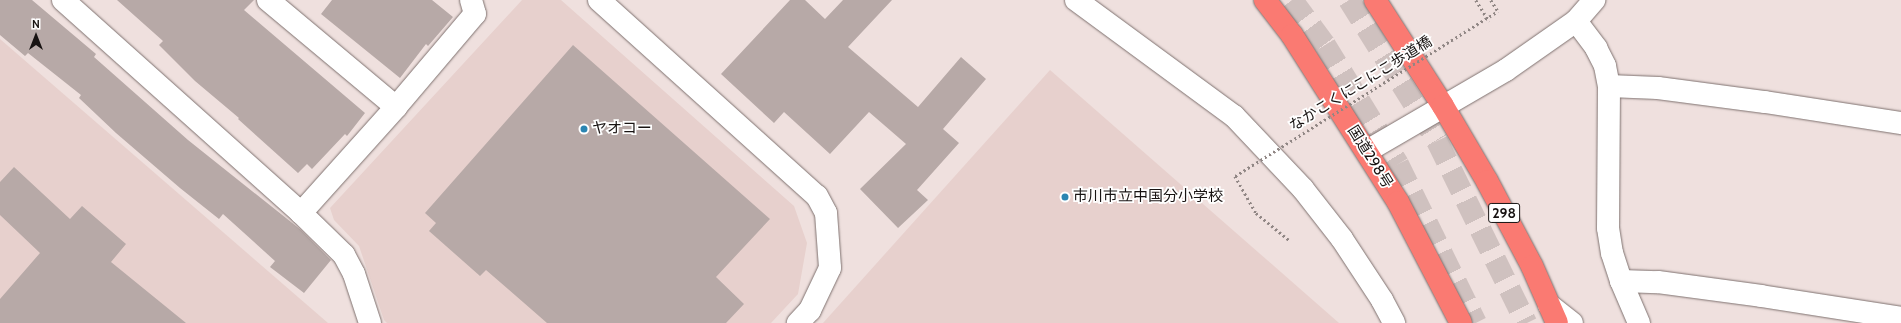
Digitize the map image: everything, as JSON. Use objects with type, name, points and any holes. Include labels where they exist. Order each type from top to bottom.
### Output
[{"type":"highway","name":"国道298号","points":[[1265,0],[1292,35],[1398,202],[1460,323]]},
{"type":"highway","name":"298","points":[[1374,0],[1443,106],[1487,181],[1532,266],[1553,314]]},
{"type":"street","points":[[62,0],[301,213],[344,255],[354,274],[370,323]]},
{"type":"street","points":[[268,0],[396,107]]},
{"type":"street","points":[[301,213],[396,107],[475,14],[471,0]]},
{"type":"street","points":[[598,0],[817,196],[826,213],[830,268],[810,310],[798,323]]},
{"type":"street","points":[[1076,0],[1234,116],[1303,189],[1342,239],[1389,321]]},
{"type":"street","points":[[1367,151],[1506,70],[1576,21],[1594,0]]},
{"type":"street","points":[[1576,21],[1596,48],[1605,66],[1609,86],[1608,228],[1612,254],[1621,281],[1639,323]]},
{"type":"street","points":[[1609,86],[1658,88],[1757,101],[1901,123]]},
{"type":"street","points":[[1621,281],[1658,282],[1761,296],[1901,318]]},
{"type":"street","points":[[1553,314],[1572,323]]},
{"type":"path","points":[[1476,0],[1489,21]]},
{"type":"path","name":"なかこくにこにこ歩道橋","points":[[1288,240],[1256,213],[1235,176],[1498,11],[1491,0]]},
{"type":"shaded area","points":[[522,0],[561,0],[794,206],[807,243],[798,294],[771,323],[387,323],[384,320],[359,246],[334,220],[330,208]]},
{"type":"shaded area","points":[[0,39],[328,323],[0,323]]},
{"type":"shaded area","name":"市川市立中国分小学校","points":[[1050,70],[1339,323],[823,323]]},
{"type":"building","points":[[0,0],[32,0],[96,54],[94,57],[188,140],[301,230],[331,260],[304,293],[270,267],[275,261],[223,214],[219,219],[180,188],[116,133],[79,98],[81,95],[28,53],[25,56],[0,35]]},
{"type":"building","points":[[117,0],[254,0],[244,10],[365,113],[347,136],[345,134],[312,169],[307,164],[298,173],[238,119],[239,118],[195,81],[159,45],[163,41]]},
{"type":"building","points":[[332,0],[432,0],[453,17],[428,46],[426,44],[400,78],[321,14]]},
{"type":"building","points":[[790,0],[805,0],[825,19],[843,0],[892,0],[848,47],[918,107],[961,57],[986,79],[943,129],[959,143],[917,190],[928,200],[898,228],[860,189],[906,144],[869,112],[830,154],[784,112],[774,123],[721,74]]},
{"type":"building","name":"ヤオコー","points":[[573,45],[770,219],[716,277],[744,304],[726,323],[547,323],[486,270],[480,276],[429,231],[436,223],[425,213]]},
{"type":"building","points":[[14,167],[70,219],[82,206],[126,244],[111,262],[186,323],[0,323],[0,299],[40,253],[0,215],[0,182]]},
{"type":"tunnel","points":[[1292,0],[1325,45],[1398,164],[1476,323]]},
{"type":"tunnel","points":[[1349,0],[1437,141],[1526,323]]},
{"type":"place","name":"ヤオコー","points":[[584,129]]},
{"type":"place","name":"市川市立中国分小学校","points":[[1065,197]]}]
